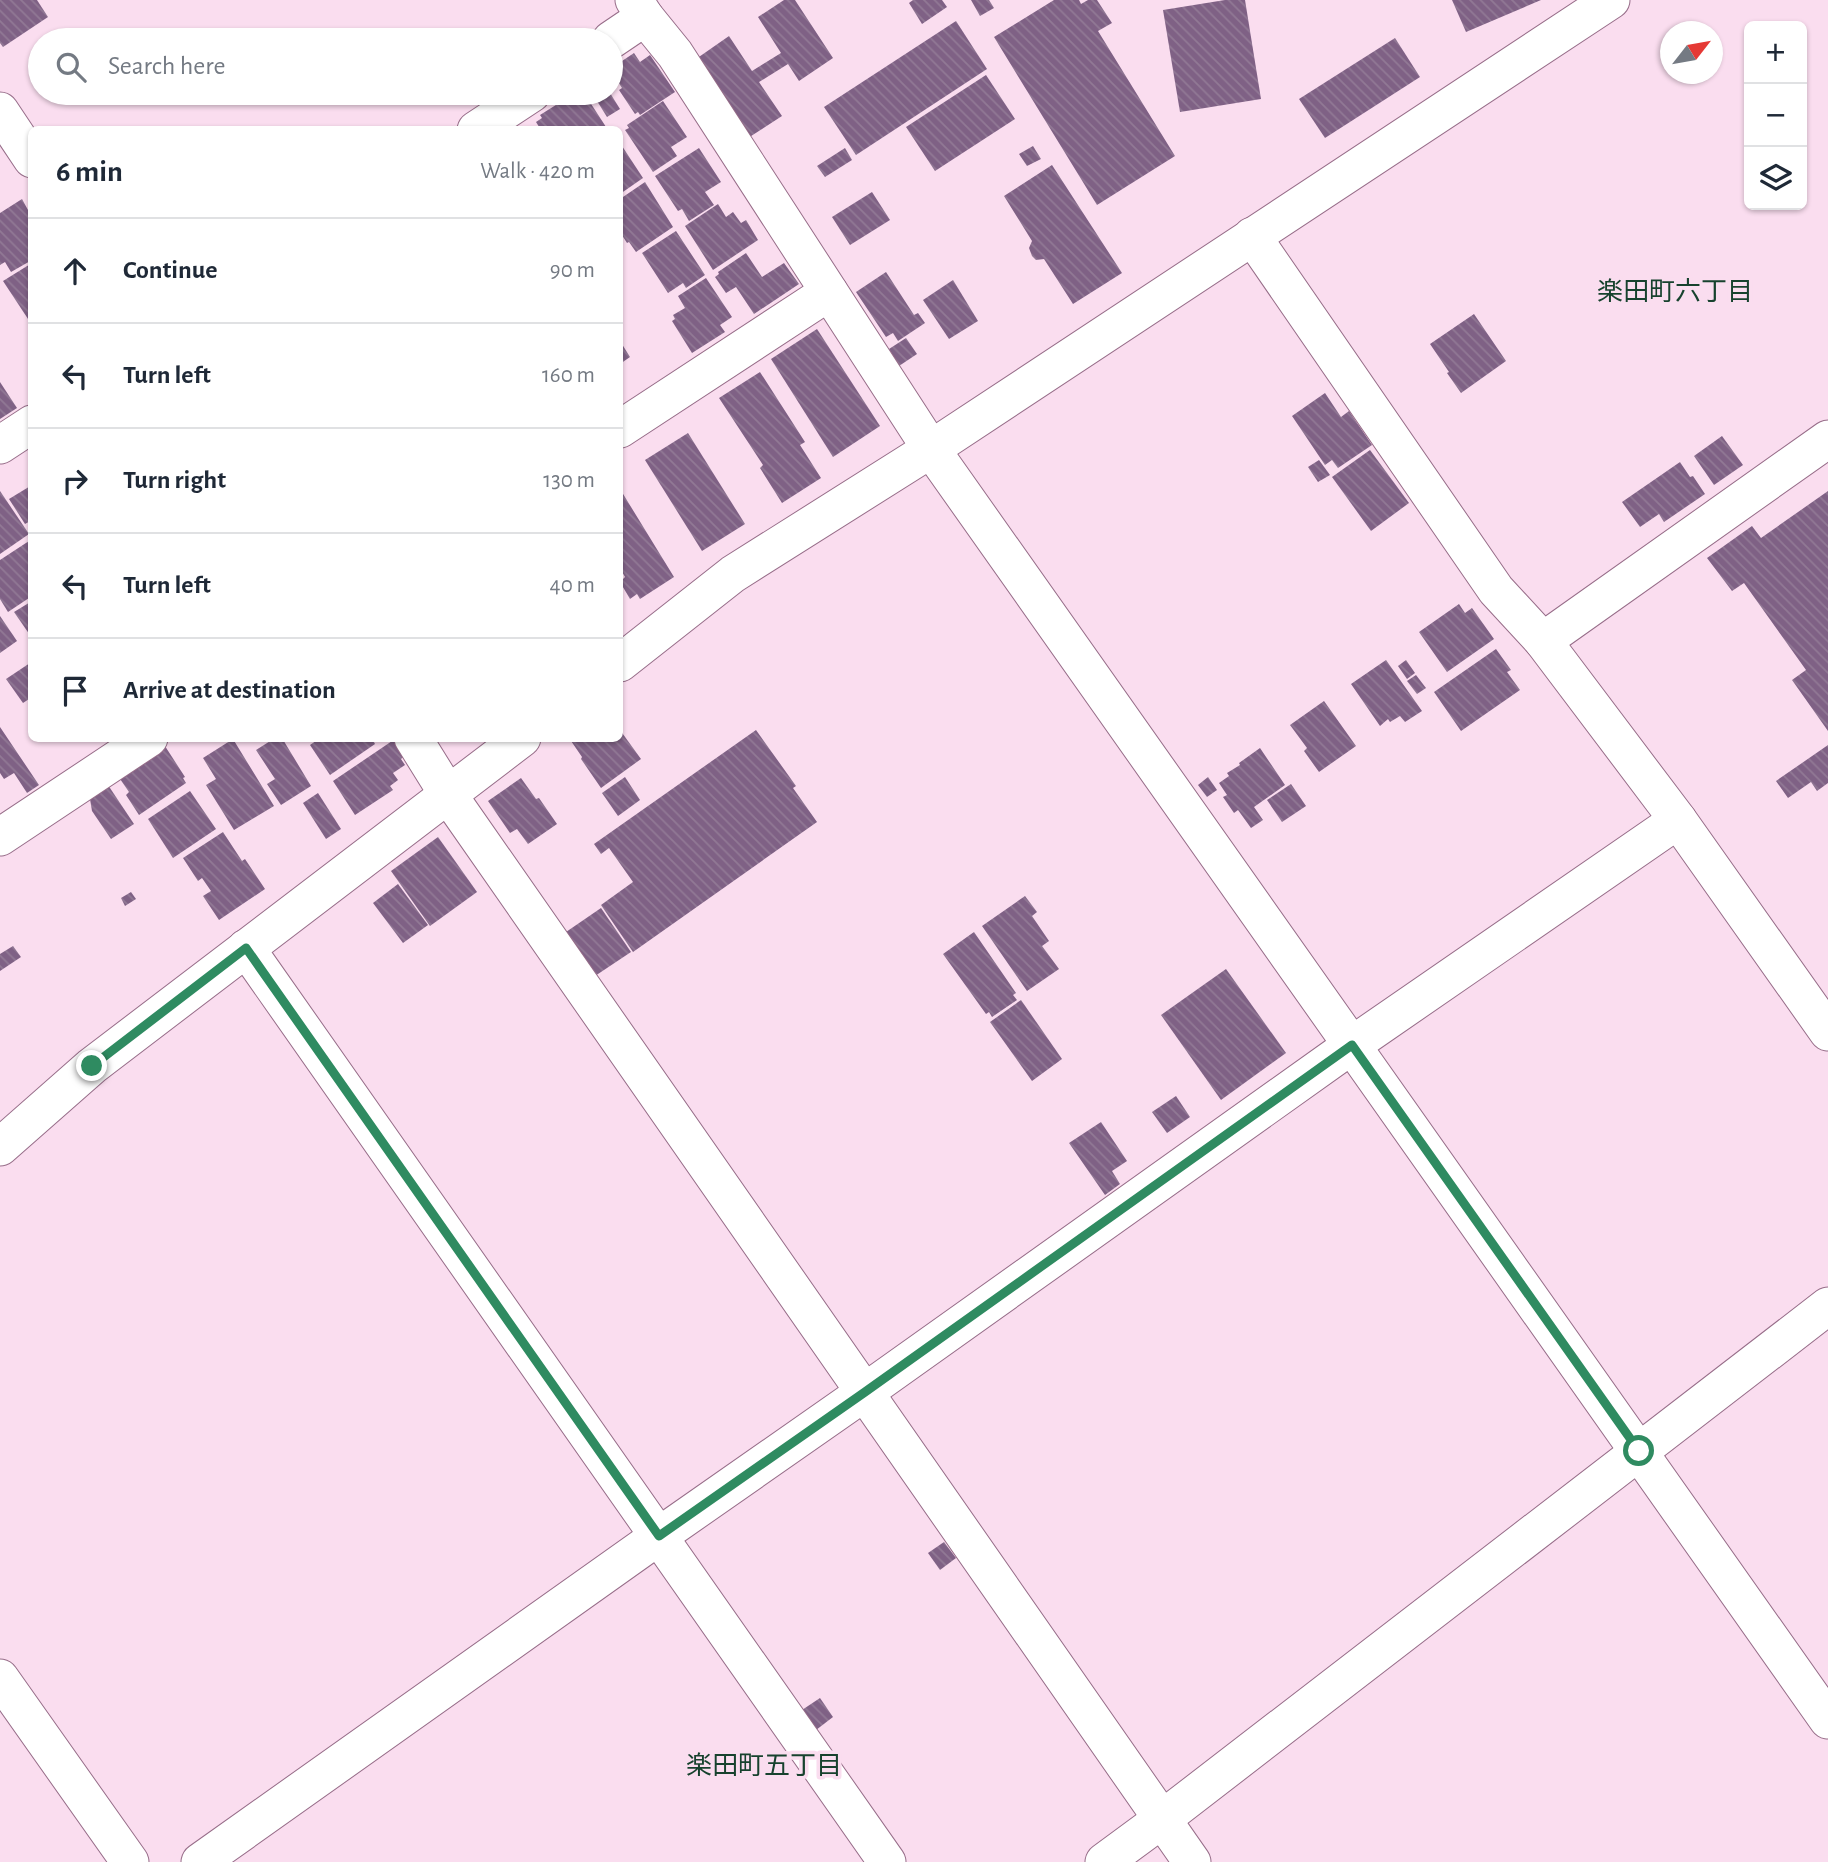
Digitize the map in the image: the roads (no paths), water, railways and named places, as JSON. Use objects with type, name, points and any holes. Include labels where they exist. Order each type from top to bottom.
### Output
[{"type":"street","points":[[623,661],[733,575],[931,449],[1611,0]]},
{"type":"street","points":[[622,28],[640,9],[675,54],[931,449],[1828,1720]]},
{"type":"street","points":[[482,126],[514,105]]},
{"type":"street","points":[[0,111],[28,153]]},
{"type":"street","points":[[1252,236],[1496,590],[1543,641],[1678,820],[1828,1032]]},
{"type":"street","points":[[623,427],[829,292]]},
{"type":"street","points":[[0,445],[28,427]]},
{"type":"street","points":[[1543,641],[1828,439]]},
{"type":"street","points":[[0,837],[143,742]]},
{"type":"street","points":[[415,742],[449,796],[1192,1862]]},
{"type":"street","points":[[0,1147],[92,1066],[517,742]]},
{"type":"street","points":[[200,1862],[1352,1045],[1678,820]]},
{"type":"street","points":[[246,948],[887,1862]]},
{"type":"street","points":[[1104,1862],[1828,1306]]},
{"type":"street","points":[[0,1678],[130,1862]]},
{"type":"district","name":"楽田町六丁目","points":[[1675,291]]},
{"type":"district","name":"楽田町五丁目","points":[[764,1765]]}]
